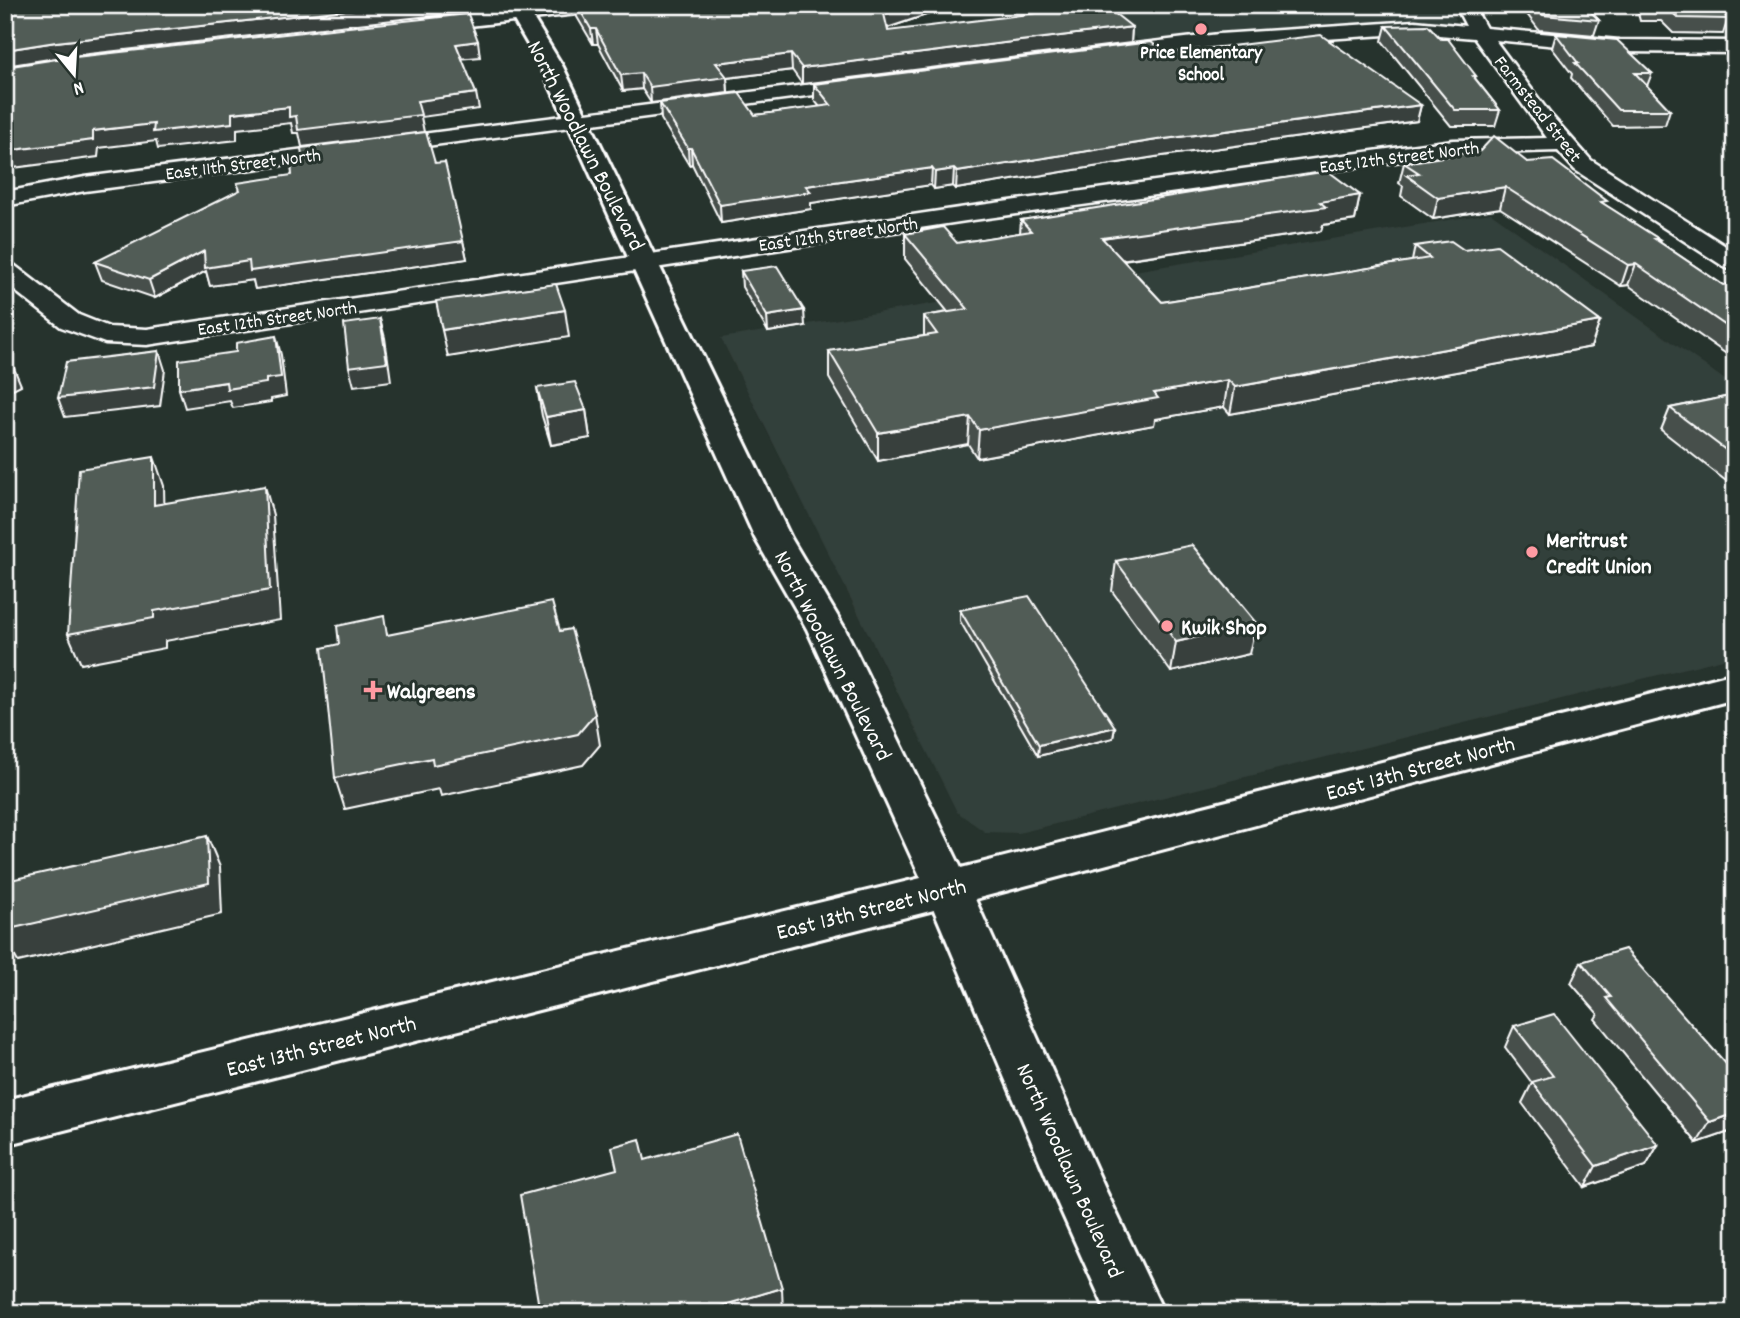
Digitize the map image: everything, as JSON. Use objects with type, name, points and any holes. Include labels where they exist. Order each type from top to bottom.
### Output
[{"type":"main road","name":"North Woodlawn Boulevard","points":[[518,10],[552,67],[578,120],[773,538],[826,629],[948,889],[1085,1204],[1136,1313]]},
{"type":"main road","name":"East 13th Street North","points":[[5,1123],[948,889],[1735,686]]},
{"type":"street","points":[[409,27],[518,10],[605,5]]},
{"type":"street","name":"Farmstead Street","points":[[1464,5],[1479,31],[1542,119],[1583,165],[1735,263]]},
{"type":"street","points":[[1085,56],[1219,40],[1415,27],[1619,46],[1735,47]]},
{"type":"street","name":"East 11th Street North","points":[[5,199],[99,182],[877,82]]},
{"type":"street","name":"East 12th Street North","points":[[5,270],[70,321],[114,335],[147,337],[646,262],[1453,147],[1564,144]]},
{"type":"shaded area","name":"Price Elementary School","points":[[1093,5],[1450,5],[1456,20],[1448,24],[1336,23],[1142,43]]},
{"type":"shaded area","points":[[1491,213],[1735,387],[1735,656],[1019,833],[985,832],[957,812],[721,338]]},
{"type":"building","points":[[5,5],[391,5],[5,50]]},
{"type":"building","points":[[577,5],[912,5],[884,14],[888,31],[1104,5],[1132,27],[802,68],[791,54],[716,63],[727,77],[650,87],[641,73],[621,75],[596,29],[591,29]]},
{"type":"building","points":[[1535,5],[1584,5],[1599,20],[1543,15]]},
{"type":"building","points":[[1645,5],[1718,5],[1728,19],[1678,18],[1666,6]]},
{"type":"building","points":[[468,14],[478,41],[456,44],[476,93],[417,101],[421,115],[298,130],[296,116],[289,117],[289,107],[232,113],[232,123],[153,132],[154,124],[93,131],[93,140],[5,151],[5,67]]},
{"type":"building","points":[[1428,25],[1441,39],[1448,39],[1500,110],[1455,110],[1386,26]]},
{"type":"building","points":[[1556,34],[1617,40],[1652,73],[1635,73],[1670,110],[1618,110],[1575,63],[1578,63]]},
{"type":"building","points":[[1321,35],[1421,105],[1157,140],[957,172],[954,169],[935,172],[932,168],[806,186],[811,192],[720,205],[691,148],[688,148],[660,103],[739,93],[755,115],[831,105],[814,84],[1151,42],[1167,54]]},
{"type":"building","points":[[426,132],[435,163],[445,162],[463,241],[250,271],[249,261],[205,268],[204,251],[149,280],[95,262],[240,190],[237,183],[292,175],[291,164],[303,163],[301,148]]},
{"type":"building","points":[[1494,136],[1527,162],[1553,160],[1607,201],[1601,202],[1723,285],[1735,283],[1735,332],[1636,264],[1628,265],[1505,187],[1438,198],[1406,175],[1419,173],[1404,163],[1480,151]]},
{"type":"building","points":[[1328,171],[1360,195],[1320,202],[1326,207],[1102,238],[1162,302],[1430,258],[1415,246],[1451,241],[1464,250],[1497,245],[1600,321],[1235,387],[1228,380],[1154,393],[1158,398],[979,430],[970,417],[878,433],[829,351],[937,334],[924,316],[968,309],[905,234],[943,227],[957,243],[1031,231],[1021,220]]},
{"type":"building","points":[[777,266],[804,310],[767,316],[741,271]]},
{"type":"building","points":[[556,284],[565,310],[442,330],[436,301]]},
{"type":"building","points":[[380,319],[387,362],[349,367],[344,324]]},
{"type":"building","points":[[276,336],[281,377],[266,379],[266,383],[227,389],[226,382],[179,389],[179,360],[236,352],[236,343]]},
{"type":"building","points":[[159,351],[154,387],[58,398],[66,362]]},
{"type":"building","points":[[5,357],[13,366],[5,370]]},
{"type":"building","points":[[575,382],[586,410],[546,417],[537,388]]},
{"type":"building","points":[[1735,395],[1735,457],[1670,408]]},
{"type":"building","points":[[154,457],[154,505],[265,486],[270,590],[154,611],[154,618],[68,634],[79,469]]},
{"type":"building","points":[[1192,545],[1256,623],[1176,642],[1116,561]]},
{"type":"building","points":[[1029,596],[1115,727],[1039,745],[960,610]]},
{"type":"building","name":"Walgreens","points":[[552,602],[560,631],[571,629],[595,714],[578,734],[433,765],[432,758],[335,778],[322,648],[339,644],[337,626],[384,616],[387,635]]},
{"type":"building","points":[[207,836],[209,883],[5,930],[6,881]]},
{"type":"building","points":[[1625,949],[1735,1074],[1735,1113],[1710,1122],[1606,998],[1611,997],[1581,962]]},
{"type":"building","points":[[1554,1014],[1658,1145],[1596,1166],[1532,1082],[1553,1076],[1514,1026]]},
{"type":"building","points":[[737,1134],[782,1288],[697,1313],[540,1313],[520,1195],[617,1169],[612,1147],[640,1139],[645,1160]]},
{"type":"place","name":"Price Elementary School","points":[[1201,29]]},
{"type":"place","name":"Meritrust Credit Union","points":[[1532,552]]},
{"type":"place","name":"Kwik Shop","points":[[1167,626]]},
{"type":"place","name":"Walgreens","points":[[373,690]]}]
